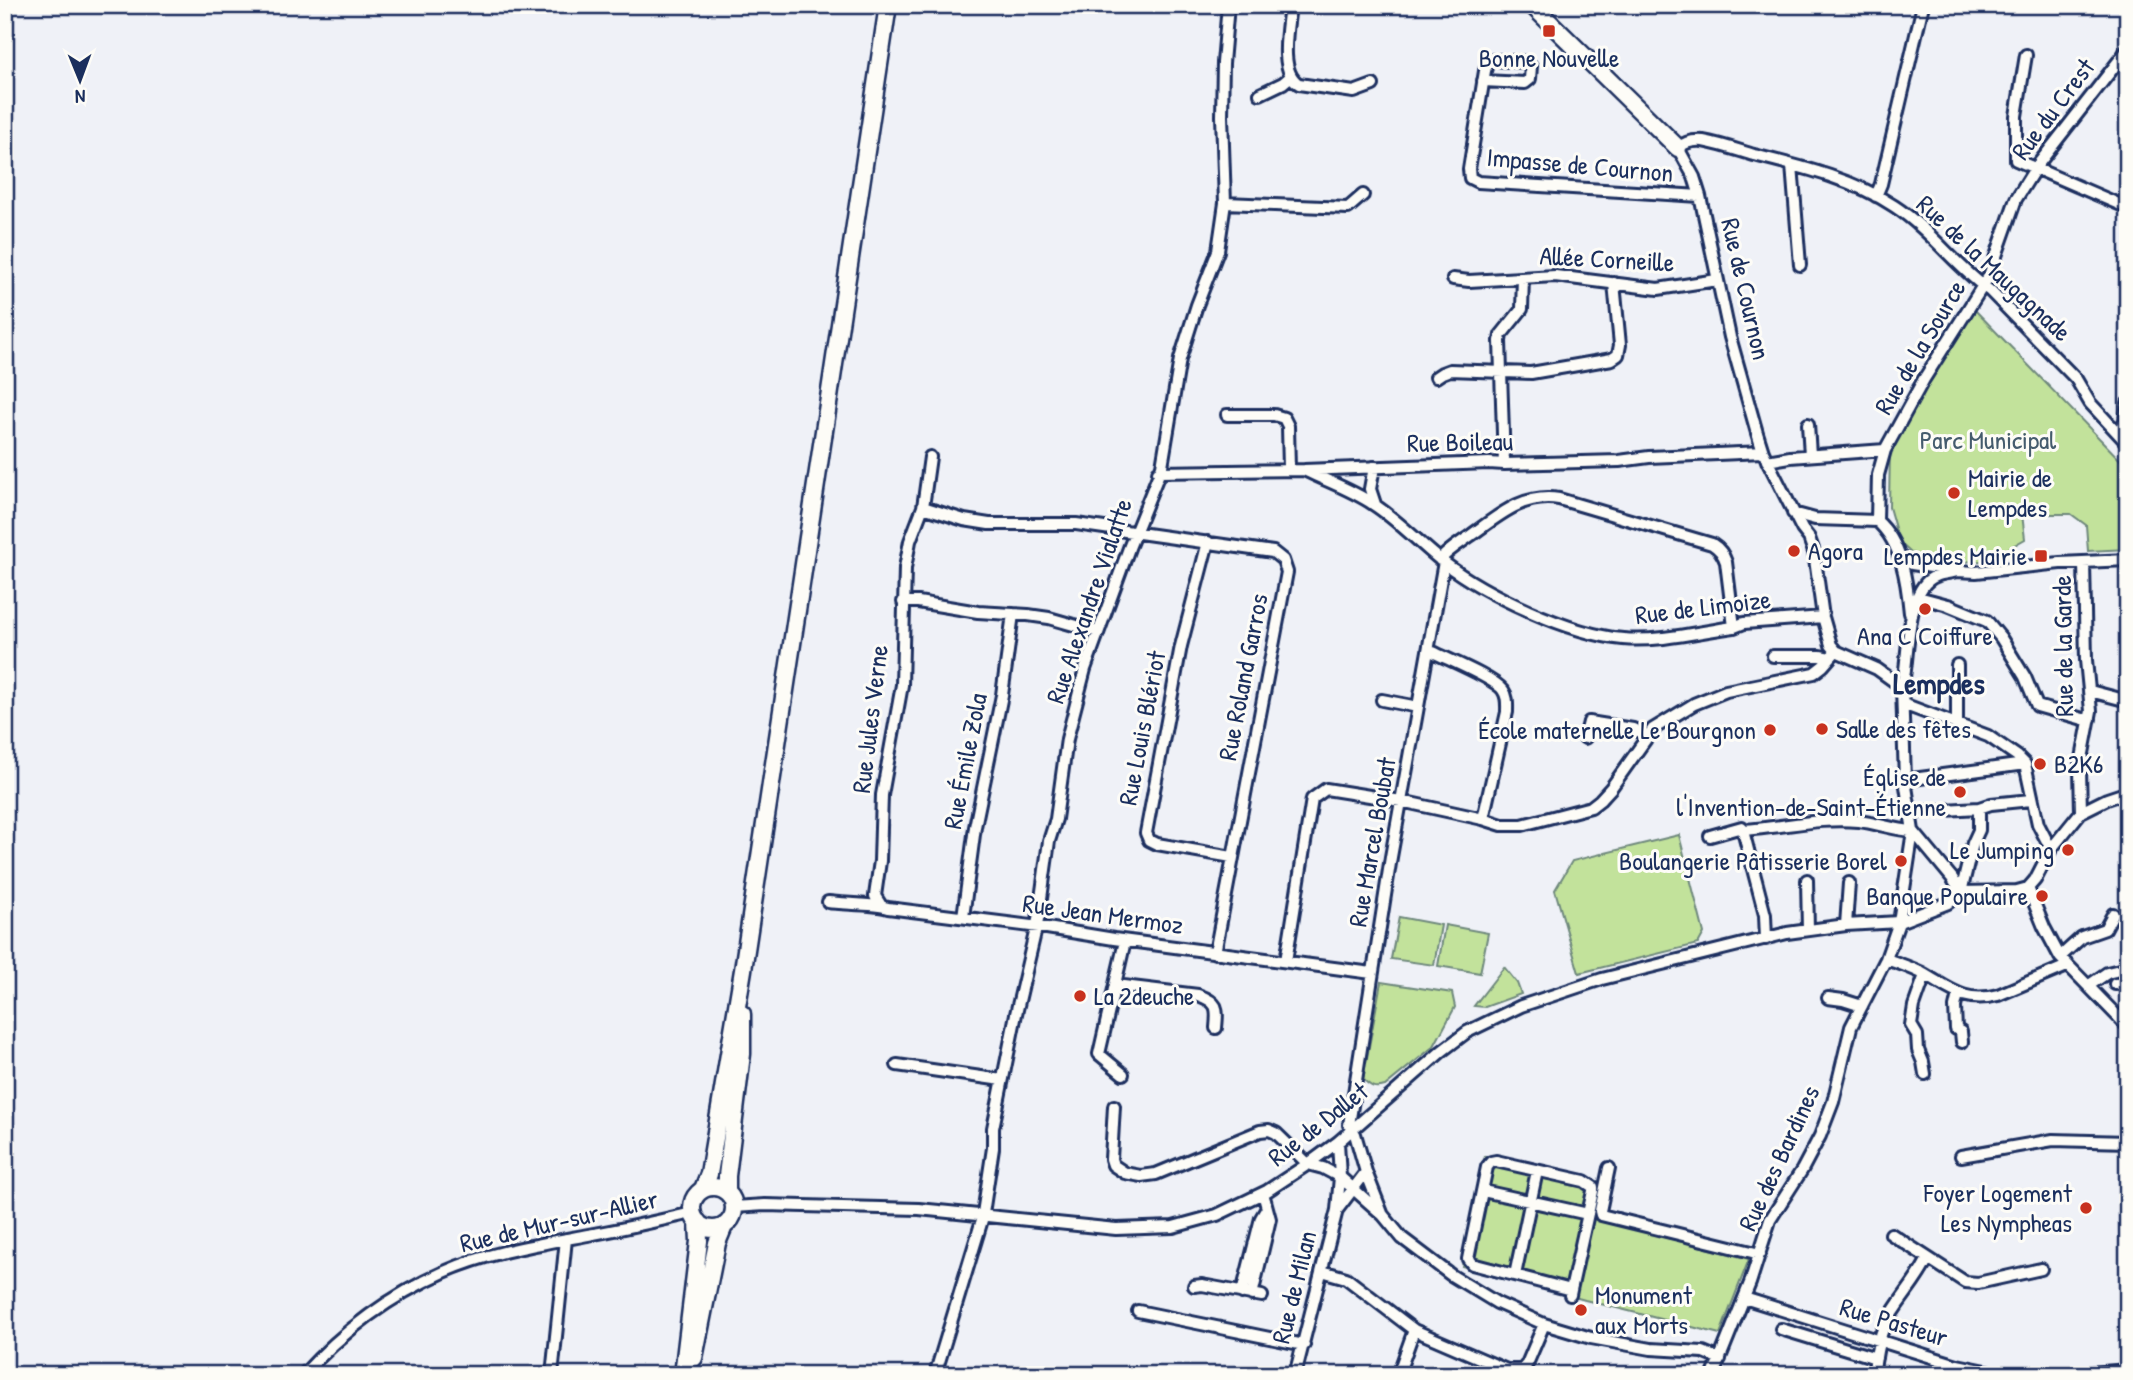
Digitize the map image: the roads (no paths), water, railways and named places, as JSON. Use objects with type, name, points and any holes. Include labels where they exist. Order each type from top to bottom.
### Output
[{"type":"main road","points":[[683,1375],[699,1241],[693,1202],[703,1189],[709,1174],[743,970],[888,5]]},
{"type":"main road","name":"Rue de Cournon","points":[[1541,8],[1678,148]]},
{"type":"main road","points":[[693,1375],[699,1328],[716,1243],[724,1226],[732,1218],[727,1176],[742,1054],[743,970]]},
{"type":"main road","points":[[703,1189],[713,1187],[731,1200]]},
{"type":"main road","points":[[695,1218],[707,1228],[724,1226]]},
{"type":"street","name":"Rue Alexandre Vialatte","points":[[935,1375],[979,1230],[993,1148],[993,1128],[1037,928],[1067,739],[1085,669],[1162,467],[1180,359],[1218,251],[1225,203],[1222,116],[1228,5]]},
{"type":"street","points":[[1290,5],[1286,43],[1290,77],[1299,84],[1354,92],[1373,85]]},
{"type":"street","points":[[1877,196],[1923,5]]},
{"type":"street","name":"Rue du Crest","points":[[2016,199],[2036,167],[2128,48]]},
{"type":"street","points":[[2026,55],[2016,116],[2016,160],[2128,208]]},
{"type":"street","points":[[1259,94],[1290,77]]},
{"type":"street","name":"Impasse de Cournon","points":[[1483,81],[1469,169],[1471,178],[1478,182],[1700,196]]},
{"type":"street","name":"Rue de la Maugagnade","points":[[1678,148],[1682,144],[1702,141],[1839,179],[1877,196],[1912,219],[2076,379],[2090,403],[2128,444]]},
{"type":"street","name":"Rue de Cournon","points":[[1678,148],[1695,177],[1738,365],[1765,457],[1793,513],[1810,538]]},
{"type":"street","points":[[1792,165],[1800,265]]},
{"type":"street","points":[[1225,203],[1349,208],[1363,195]]},
{"type":"street","name":"Rue de la Source","points":[[1877,521],[1878,475],[1885,450],[1924,379],[1984,287],[2016,199]]},
{"type":"street","name":"Allée Corneille","points":[[1453,279],[1469,281],[1555,276],[1658,289],[1717,280]]},
{"type":"street","points":[[1504,464],[1501,335],[1522,309],[1523,278]]},
{"type":"street","points":[[1436,377],[1450,370],[1541,372],[1605,361],[1618,355],[1620,345],[1614,283]]},
{"type":"street","points":[[2118,433],[2125,421],[2128,403]]},
{"type":"street","points":[[1227,415],[1275,415],[1283,418],[1287,426],[1289,469]]},
{"type":"street","points":[[1808,424],[1810,455]]},
{"type":"street","name":"Rue Boileau","points":[[1158,472],[1619,461],[1650,457],[1765,457],[1885,450]]},
{"type":"street","name":"Rue Jules Verne","points":[[880,904],[875,896],[880,861],[883,781],[902,685],[907,555],[923,507],[930,457]]},
{"type":"street","points":[[1374,467],[1370,489],[1375,504]]},
{"type":"street","points":[[1343,487],[1343,477],[1348,468]]},
{"type":"street","name":"Rue de Limoize","points":[[1304,470],[1375,504],[1442,561],[1507,600],[1563,624],[1601,635],[1640,639],[1734,627],[1744,623],[1823,617]]},
{"type":"street","points":[[1442,561],[1511,506],[1534,499],[1559,499],[1718,548],[1726,562],[1734,627]]},
{"type":"street","name":"Rue Roland Garros","points":[[923,507],[964,520],[989,524],[1076,524],[1273,552],[1283,560],[1287,572],[1215,953]]},
{"type":"street","points":[[1793,513],[1815,519],[1877,521],[1886,529],[1899,556],[1906,580],[1911,620]]},
{"type":"street","points":[[1815,519],[1810,538],[1819,578],[1823,617],[1833,655]]},
{"type":"street","name":"Rue Louis Blériot","points":[[1208,542],[1181,646],[1146,833],[1149,840],[1157,844],[1233,857]]},
{"type":"street","points":[[1899,556],[1912,564],[1957,571],[2128,560]]},
{"type":"street","name":"Rue Marcel Boubat","points":[[1383,1215],[1349,1125],[1442,561]]},
{"type":"street","name":"Rue de la Garde","points":[[2081,812],[2080,769],[2090,719],[2084,562]]},
{"type":"street","points":[[1957,571],[1936,576],[1928,581],[1918,597],[1911,620],[1906,673],[1902,687],[1905,780],[1913,831],[1961,892]]},
{"type":"street","points":[[1918,597],[1948,605],[1987,621],[2025,677],[2037,706],[2076,718],[2090,719]]},
{"type":"street","points":[[904,602],[1049,618],[1098,632]]},
{"type":"street","name":"Rue Émile Zola","points":[[963,918],[975,827],[1002,695],[1013,614]]},
{"type":"street","points":[[1428,652],[1494,682],[1504,691],[1506,697],[1507,712],[1483,819]]},
{"type":"street","points":[[1286,961],[1312,799],[1326,789],[1401,802],[1513,827],[1591,807],[1611,788],[1653,729],[1665,720],[1726,691],[1814,673],[1833,655]]},
{"type":"street","points":[[1773,656],[1833,655],[1877,669],[1902,687]]},
{"type":"street","points":[[1957,665],[1957,724]]},
{"type":"street","points":[[2090,691],[2128,701]]},
{"type":"street","points":[[1382,700],[1418,707]]},
{"type":"street","points":[[1903,704],[1988,736],[2010,750],[2025,764],[2038,824],[2051,849]]},
{"type":"street","points":[[1585,738],[1589,722],[1633,729],[1648,736]]},
{"type":"street","points":[[1905,780],[2025,764]]},
{"type":"street","points":[[1961,892],[1984,893],[2028,888],[2051,849],[2081,812],[2128,792]]},
{"type":"street","points":[[1910,812],[1979,808],[2031,798]]},
{"type":"street","points":[[1961,892],[1973,843],[1979,830],[1979,808]]},
{"type":"street","points":[[1710,836],[1742,827],[1743,830],[1760,830],[1808,821],[1841,820],[1913,831]]},
{"type":"street","points":[[1743,830],[1765,915],[1766,939]]},
{"type":"street","name":"Rue des Bardines","points":[[1713,1375],[1744,1298],[1770,1220],[1820,1136],[1833,1102],[1851,1027],[1886,959],[1899,922],[1913,831]]},
{"type":"street","points":[[1807,880],[1808,930]]},
{"type":"street","points":[[1846,925],[1849,883]]},
{"type":"street","points":[[2028,888],[2044,927],[2063,961],[2128,1027]]},
{"type":"street","name":"Rue de Dallet","points":[[731,1200],[765,1205],[919,1209],[1090,1227],[1173,1227],[1217,1215],[1262,1193],[1308,1164],[1338,1142],[1441,1051],[1467,1032],[1499,1016],[1549,995],[1602,979],[1766,939],[1846,925],[1899,922],[1948,903],[1961,892]]},
{"type":"street","name":"Rue Jean Mermoz","points":[[828,902],[869,906],[880,904],[888,908],[1373,973]]},
{"type":"street","points":[[1886,959],[1925,975],[1958,994],[1986,998],[2063,961],[2082,937],[2105,929],[2113,914]]},
{"type":"street","points":[[1123,1074],[1099,1054],[1125,941]]},
{"type":"street","points":[[2088,986],[2107,973],[2128,968]]},
{"type":"street","points":[[1924,1074],[1917,1035],[1911,1025],[1914,1006],[1925,975]]},
{"type":"street","points":[[2088,986],[2128,984]]},
{"type":"street","points":[[1115,985],[1198,995],[1208,999],[1216,1006],[1218,1013],[1216,1028]]},
{"type":"street","points":[[1958,994],[1955,1006],[1956,1029],[1961,1032],[1962,1042]]},
{"type":"street","points":[[1828,998],[1861,1006]]},
{"type":"street","points":[[897,1065],[1002,1080]]},
{"type":"street","points":[[1114,1106],[1111,1159],[1117,1170],[1142,1176],[1156,1174],[1260,1131],[1269,1130],[1282,1137],[1308,1164],[1323,1168],[1383,1215],[1402,1238],[1451,1275],[1497,1303],[1544,1324],[1625,1345],[1703,1352],[1720,1359]]},
{"type":"street","points":[[1961,1156],[2053,1140],[2128,1142]]},
{"type":"street","name":"Rue de Milan","points":[[1295,1375],[1344,1184],[1338,1142]]},
{"type":"street","points":[[1496,1161],[1537,1171],[1584,1181],[1593,1187],[1571,1293],[1472,1264],[1468,1259],[1491,1163],[1496,1161]]},
{"type":"street","points":[[1609,1168],[1601,1215],[1760,1254]]},
{"type":"street","points":[[1344,1184],[1365,1169]]},
{"type":"street","points":[[1515,1275],[1537,1171]]},
{"type":"street","points":[[1483,1191],[1588,1214]]},
{"type":"street","points":[[1194,1286],[1202,1285],[1252,1295],[1261,1218],[1267,1208],[1262,1193]]},
{"type":"street","name":"Rue de Mur-sur-Allier","points":[[303,1375],[359,1322],[385,1303],[445,1271],[502,1252],[656,1222],[695,1218]]},
{"type":"street","points":[[1891,1234],[1965,1282],[1978,1283],[2042,1269]]},
{"type":"street","points":[[552,1375],[566,1239]]},
{"type":"street","points":[[1873,1375],[1878,1340],[1885,1325],[1921,1274],[1928,1258]]},
{"type":"street","points":[[1322,1271],[1346,1279],[1414,1331],[1507,1370],[1521,1370],[1527,1364],[1544,1324]]},
{"type":"street","name":"Rue Pasteur","points":[[1744,1298],[1957,1365],[2001,1374],[2032,1375]]},
{"type":"street","points":[[1138,1311],[1304,1345]]},
{"type":"street","points":[[1781,1329],[1876,1358]]},
{"type":"street","points":[[1398,1375],[1414,1331]]},
{"type":"street","points":[[2066,1375],[2128,1370]]},
{"type":"place","name":"Bonne Nouvelle","points":[[1549,31]]},
{"type":"place","name":"Mairie de Lempdes","points":[[1954,493]]},
{"type":"place","name":"Agora","points":[[1794,551]]},
{"type":"place","name":"Lempdes Mairie","points":[[2041,556]]},
{"type":"place","name":"Ana C Coiffure","points":[[1925,609]]},
{"type":"place","name":"Salle des fêtes","points":[[1822,729]]},
{"type":"place","name":"École maternelle Le Bourgnon","points":[[1770,730]]},
{"type":"place","name":"B2K6","points":[[2040,764]]},
{"type":"place","name":"Église de l'Invention-de-Saint-Étienne","points":[[1960,792]]},
{"type":"place","name":"Le Jumping","points":[[2068,850]]},
{"type":"place","name":"Boulangerie Pâtisserie Borel","points":[[1901,861]]},
{"type":"place","name":"Banque Populaire","points":[[2042,896]]},
{"type":"place","name":"La 2deuche","points":[[1080,996]]},
{"type":"place","name":"Foyer Logement Les Nympheas","points":[[2086,1208]]},
{"type":"place","name":"Monument aux Morts","points":[[1581,1310]]},
{"type":"district","name":"Lempdes","points":[[1939,684]]},
{"type":"park label","name":"Parc Municipal","points":[[1988,440]]}]
